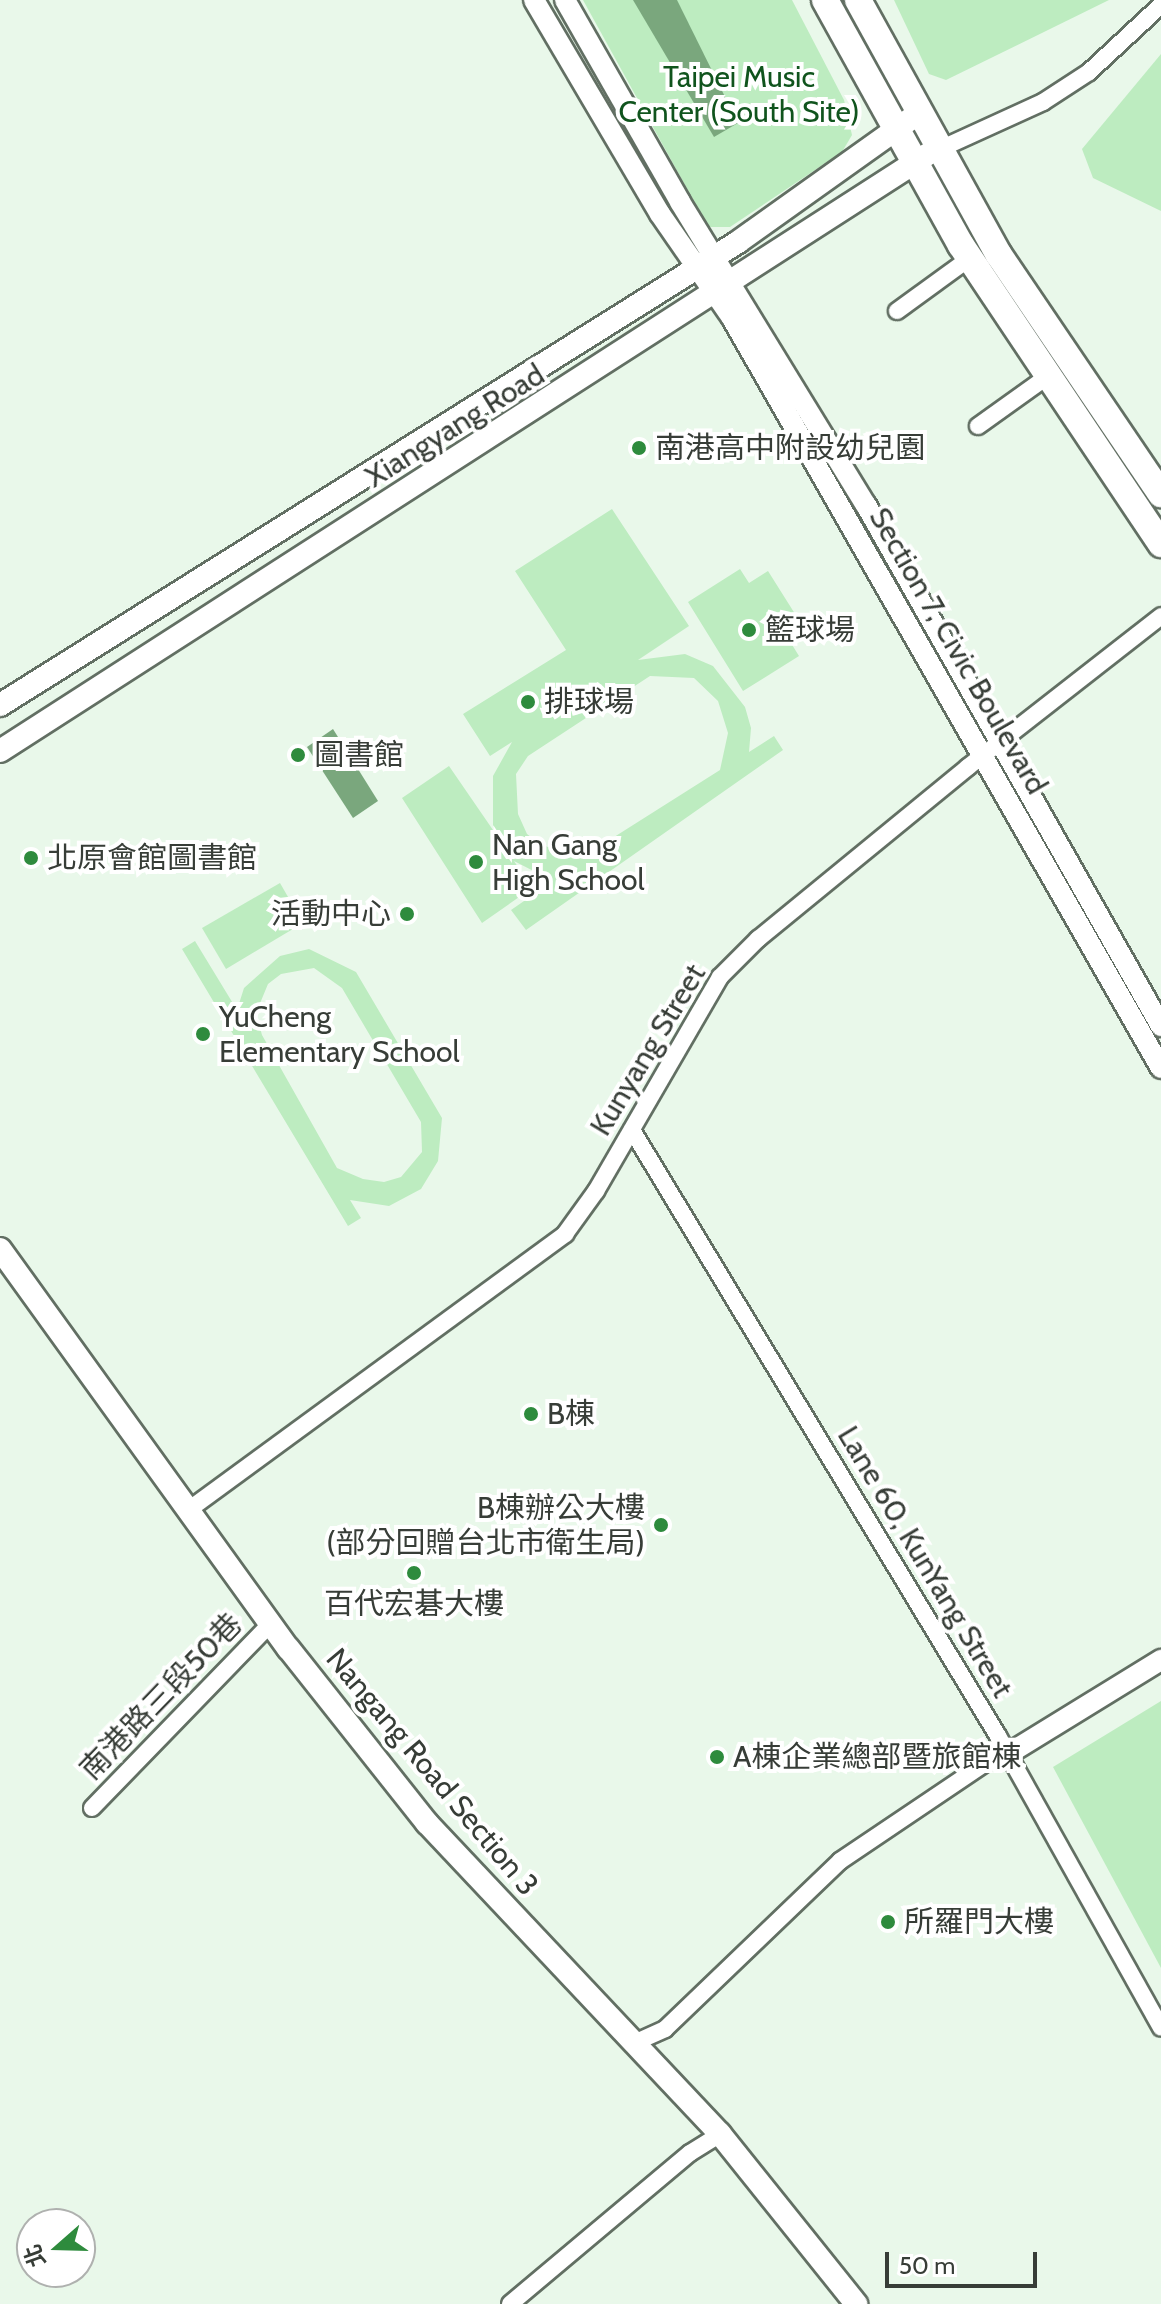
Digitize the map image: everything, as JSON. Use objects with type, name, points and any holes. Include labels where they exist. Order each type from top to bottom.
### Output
[{"type":"main road","points":[[825,0],[911,161],[970,258],[1051,374],[1097,452],[1161,544]]},
{"type":"main road","points":[[858,0],[999,255],[1161,494]]},
{"type":"main road","name":"Xiangyang Road","points":[[0,705],[706,261],[920,112]]},
{"type":"main road","name":"Xiangyang Road","points":[[0,751],[724,289],[911,161],[940,149]]},
{"type":"main road","name":"Nangang Road Section 3","points":[[0,1249],[6,1276],[270,1624],[427,1823],[720,2134],[856,2304]]},
{"type":"street","points":[[534,0],[660,214],[706,261]]},
{"type":"street","points":[[565,0],[706,261]]},
{"type":"street","points":[[940,149],[1009,121],[1089,72],[1161,5]]},
{"type":"street","points":[[897,311],[970,258]]},
{"type":"street","name":"Section 7, Civic Boulevard","points":[[706,261],[866,505],[1161,1026]]},
{"type":"street","name":"Section 7, Civic Boulevard","points":[[724,289],[983,756],[1161,1068]]},
{"type":"street","points":[[978,426],[1051,374]]},
{"type":"street","name":"Kunyang Street","points":[[187,1511],[547,1250],[596,1191],[632,1130],[663,1067],[720,977],[758,939],[1161,616]]},
{"type":"street","name":"Lane 60, KunYang Street","points":[[632,1130],[1008,1754],[1161,2028]]},
{"type":"street","name":"南港路三段50巷","points":[[92,1808],[270,1624]]},
{"type":"street","points":[[634,2043],[665,2029],[840,1861],[987,1762],[1008,1754],[1161,1660]]},
{"type":"street","points":[[510,2304],[690,2153],[720,2134]]},
{"type":"green space","name":"Taipei Music Center (South Site)","points":[[583,0],[792,0],[844,100],[852,135],[842,152],[730,227],[708,227]]},
{"type":"green space","points":[[894,0],[1109,0],[946,80],[929,74]]},
{"type":"green space","points":[[1161,54],[1161,211],[1093,178],[1082,149]]},
{"type":"green space","points":[[612,509],[689,626],[638,660],[685,654],[713,666],[745,707],[751,728],[749,752],[774,736],[783,750],[526,930],[511,910],[553,881],[514,861],[532,888],[482,923],[402,798],[449,766],[493,830],[493,776],[512,742],[490,756],[463,714],[566,650],[515,571]],"holes":[[[650,676],[694,678],[718,701],[728,733],[720,770],[592,851],[572,856],[540,844],[527,834],[518,814],[516,774],[528,756]]]},
{"type":"green space","name":"籃球場","points":[[740,569],[749,583],[768,571],[802,625],[786,635],[799,656],[743,691],[688,602]]},
{"type":"green space","points":[[280,883],[303,923],[226,969],[202,928]]},
{"type":"green space","points":[[195,941],[237,1010],[244,988],[280,956],[309,949],[356,972],[442,1118],[438,1161],[421,1189],[389,1206],[350,1200],[361,1218],[348,1226],[182,949]],"holes":[[[314,968],[342,988],[421,1122],[422,1152],[401,1177],[384,1182],[363,1179],[337,1168],[262,1035],[256,1013],[268,984],[281,974]]]},
{"type":"green space","points":[[1161,1701],[1161,1968],[1053,1767]]},
{"type":"shaded area","points":[[633,0],[677,0],[738,123],[714,137]]},
{"type":"shaded area","points":[[333,729],[378,801],[353,818],[307,747]]},
{"type":"place","name":"南港高中附設幼兒園","points":[[639,448]]},
{"type":"place","name":"籃球場","points":[[749,630]]},
{"type":"place","name":"排球場","points":[[528,702]]},
{"type":"place","name":"圖書館","points":[[298,755]]},
{"type":"place","name":"北原會館圖書館","points":[[31,858]]},
{"type":"place","name":"Nan Gang High School","points":[[476,862]]},
{"type":"place","name":"活動中心","points":[[407,914]]},
{"type":"place","name":"YuCheng Elementary School","points":[[203,1034]]},
{"type":"place","name":"B棟","points":[[531,1414]]},
{"type":"place","name":"B棟辦公大樓 (部分回贈台北市衛生局)","points":[[661,1525]]},
{"type":"place","name":"百代宏碁大樓","points":[[414,1573]]},
{"type":"place","name":"A棟企業總部暨旅館棟","points":[[717,1757]]},
{"type":"place","name":"所羅門大樓","points":[[888,1922]]}]
